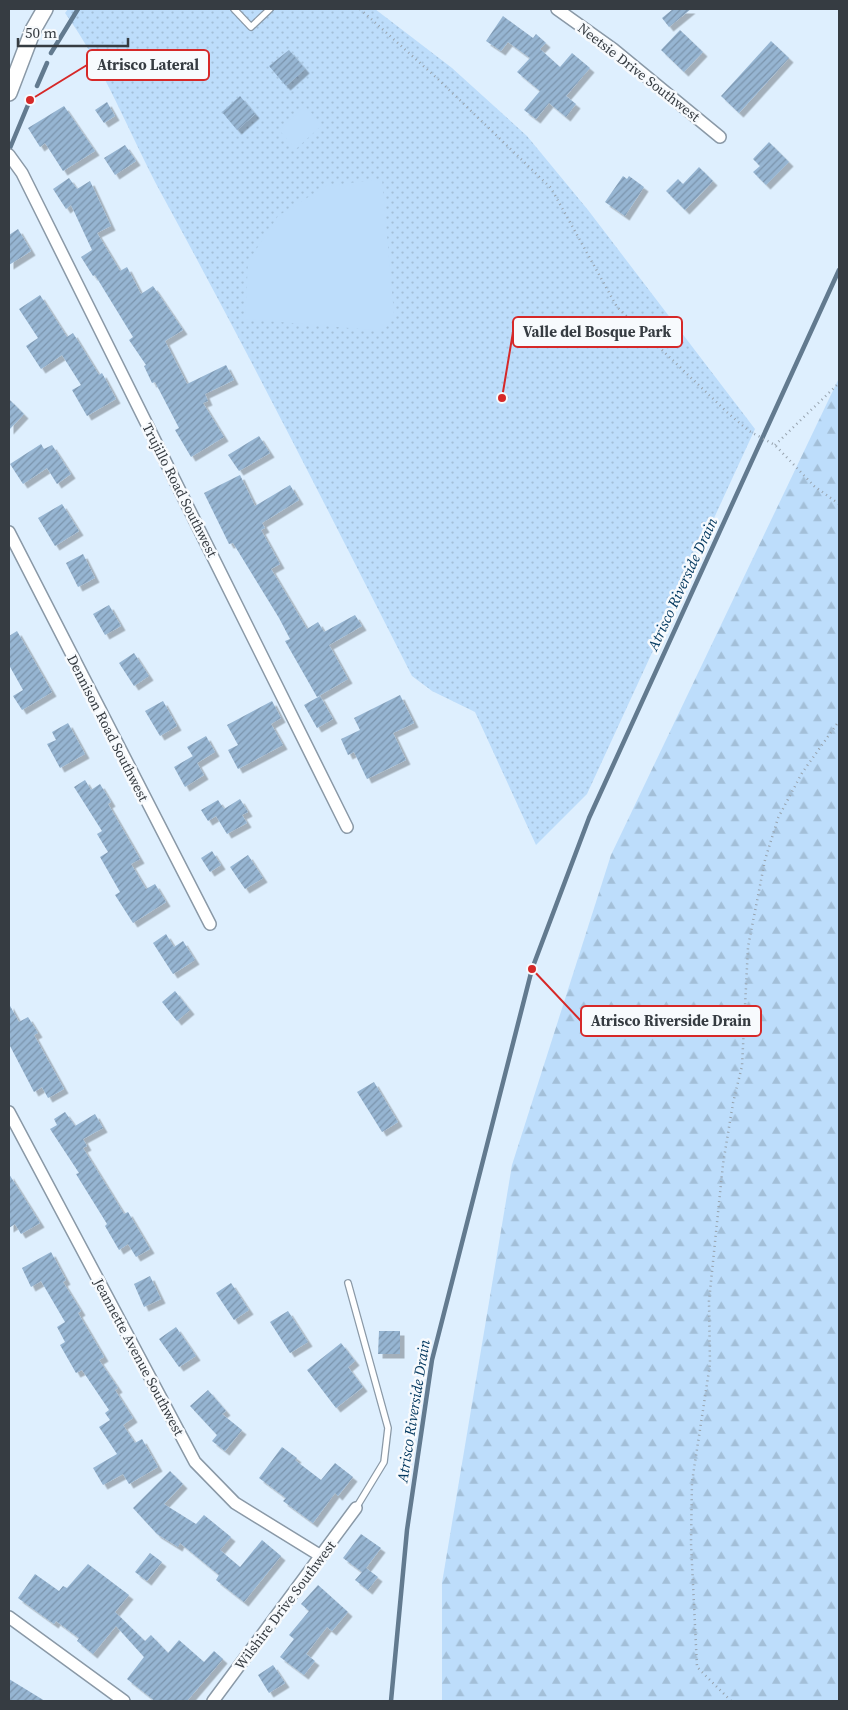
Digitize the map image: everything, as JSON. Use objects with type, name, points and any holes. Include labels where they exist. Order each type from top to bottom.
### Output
[{"type":"street","points":[[9,93],[30,39],[45,9]]},
{"type":"street","name":"Neetsie Drive Southwest","points":[[557,9],[613,49],[720,137]]},
{"type":"street","name":"Trujillo Road Southwest","points":[[9,155],[26,182],[347,827]]},
{"type":"street","name":"Dennison Road Southwest","points":[[9,532],[210,924]]},
{"type":"street","name":"Jeannette Avenue Southwest","points":[[9,1112],[195,1462],[235,1503],[321,1556]]},
{"type":"street","name":"Wilshire Drive Southwest","points":[[213,1701],[356,1508]]},
{"type":"street","points":[[9,1617],[124,1701]]},
{"type":"lane","points":[[234,9],[251,27],[270,9]]},
{"type":"lane","points":[[348,1283],[388,1428],[384,1462],[356,1508]]},
{"type":"path","points":[[360,9],[439,80],[551,188],[617,307],[729,414],[749,430],[775,445],[814,486],[839,504]]},
{"type":"path","points":[[775,445],[839,383]]},
{"type":"path","points":[[731,1701],[697,1667],[691,1544],[692,1482],[710,1364],[709,1300],[723,1164],[732,1103],[742,1066],[748,947],[765,860],[778,818],[798,780],[839,721]]},
{"type":"green space","points":[[68,9],[375,9],[452,68],[527,136],[588,210],[755,429],[587,794],[536,845],[475,712],[432,691],[412,676],[257,373],[150,171],[92,55],[65,13]]},
{"type":"green space","points":[[305,106],[322,125],[296,149],[279,130]]},
{"type":"green space","points":[[382,179],[394,314],[384,331],[245,319],[248,262],[278,216],[326,186]]},
{"type":"green space","points":[[839,378],[839,1701],[442,1701],[442,1583],[512,1165],[611,855]]},
{"type":"building","points":[[673,9],[691,9],[669,27],[662,18]]},
{"type":"building","points":[[503,16],[533,38],[536,34],[546,43],[540,49],[560,67],[572,53],[590,68],[566,96],[576,104],[566,117],[549,103],[536,119],[524,110],[540,91],[517,72],[530,58],[508,42],[501,51],[486,41]]},
{"type":"building","points":[[680,30],[703,52],[684,72],[661,50]]},
{"type":"building","points":[[771,41],[789,58],[739,113],[721,96]]},
{"type":"building","points":[[289,50],[305,69],[286,86],[269,66]]},
{"type":"building","points":[[240,96],[255,114],[237,130],[222,112]]},
{"type":"building","points":[[107,102],[115,116],[104,123],[95,110]]},
{"type":"building","points":[[64,106],[95,151],[63,171],[45,143],[40,147],[28,128]]},
{"type":"building","points":[[769,142],[789,162],[766,185],[753,172],[760,166],[753,159]]},
{"type":"building","points":[[125,145],[136,161],[115,175],[104,158]]},
{"type":"building","points":[[699,167],[713,181],[685,210],[666,191],[678,179],[683,184]]},
{"type":"building","points":[[623,176],[627,179],[629,176],[644,187],[625,216],[605,202]]},
{"type":"building","points":[[69,178],[77,189],[90,181],[111,226],[97,233],[120,271],[127,267],[141,294],[153,286],[183,330],[165,341],[187,384],[226,365],[234,380],[205,394],[208,401],[203,403],[224,437],[191,457],[175,430],[179,428],[155,382],[152,383],[144,366],[146,365],[129,340],[133,337],[95,275],[93,276],[81,257],[92,250],[71,205],[66,209],[53,189]]},
{"type":"building","points":[[18,229],[31,251],[9,265],[9,235]]},
{"type":"building","points":[[40,295],[67,337],[73,333],[99,375],[102,373],[116,399],[87,416],[72,390],[81,385],[62,355],[41,369],[26,346],[38,338],[19,309]]},
{"type":"building","points":[[9,399],[24,414],[9,430]]},
{"type":"building","points":[[259,436],[270,453],[239,471],[228,455]]},
{"type":"building","points":[[41,444],[44,449],[52,445],[71,474],[57,484],[47,468],[23,484],[10,464]]},
{"type":"building","points":[[240,475],[255,506],[290,485],[299,500],[262,523],[265,528],[261,530],[280,564],[271,569],[307,629],[318,622],[324,632],[355,615],[362,626],[329,645],[348,679],[317,697],[285,641],[290,639],[279,618],[233,543],[229,544],[204,493]]},
{"type":"building","points":[[62,504],[79,531],[55,546],[38,518]]},
{"type":"building","points":[[83,554],[95,578],[78,587],[66,563]]},
{"type":"building","points":[[109,605],[121,626],[105,635],[93,614]]},
{"type":"building","points":[[17,631],[52,692],[22,710],[13,696],[23,690],[9,665],[9,636]]},
{"type":"building","points":[[134,653],[149,676],[134,686],[119,663]]},
{"type":"building","points":[[400,695],[414,723],[393,733],[406,760],[367,779],[354,752],[348,755],[341,739],[360,730],[354,718]]},
{"type":"building","points":[[320,696],[333,719],[317,728],[304,705]]},
{"type":"building","points":[[163,701],[177,726],[160,736],[145,711]]},
{"type":"building","points":[[272,701],[281,718],[271,724],[283,745],[238,769],[228,750],[238,745],[227,725]]},
{"type":"building","points":[[68,723],[85,754],[60,768],[47,744],[56,740],[52,732]]},
{"type":"building","points":[[206,736],[215,752],[197,763],[187,747]]},
{"type":"building","points":[[193,756],[204,775],[185,787],[174,767]]},
{"type":"building","points":[[85,780],[91,790],[100,784],[111,802],[108,804],[140,859],[131,864],[146,889],[155,884],[166,902],[133,923],[115,895],[120,892],[100,857],[108,852],[97,834],[102,831],[74,787]]},
{"type":"building","points":[[240,799],[248,812],[242,815],[247,823],[227,834],[216,816],[208,821],[201,810],[218,800],[224,809]]},
{"type":"building","points":[[212,851],[221,865],[210,872],[201,858]]},
{"type":"building","points":[[248,855],[263,878],[245,889],[230,867]]},
{"type":"building","points":[[166,934],[174,947],[183,941],[195,960],[173,974],[153,943]]},
{"type":"building","points":[[175,991],[190,1010],[177,1021],[162,1002]]},
{"type":"building","points":[[9,1004],[19,1022],[28,1017],[38,1033],[34,1035],[64,1089],[48,1098],[42,1087],[34,1092],[9,1044]]},
{"type":"building","points":[[374,1082],[398,1122],[382,1132],[357,1092]]},
{"type":"building","points":[[65,1112],[75,1126],[95,1114],[103,1128],[83,1139],[87,1146],[83,1148],[124,1214],[128,1212],[150,1249],[136,1257],[128,1244],[119,1250],[105,1226],[107,1224],[76,1174],[79,1173],[50,1129],[57,1125],[54,1119]]},
{"type":"building","points":[[9,1174],[40,1223],[21,1234],[15,1224],[9,1228]]},
{"type":"building","points":[[51,1252],[66,1280],[63,1282],[81,1311],[78,1313],[104,1357],[99,1360],[118,1388],[115,1390],[133,1418],[123,1425],[135,1443],[142,1439],[158,1467],[129,1484],[123,1474],[103,1485],[93,1468],[117,1454],[99,1427],[110,1420],[105,1413],[109,1410],[82,1370],[76,1373],[60,1345],[65,1342],[57,1327],[65,1322],[41,1281],[31,1287],[22,1268]]},
{"type":"building","points":[[150,1276],[161,1299],[144,1307],[134,1284]]},
{"type":"building","points":[[231,1283],[249,1310],[234,1320],[216,1293]]},
{"type":"building","points":[[288,1311],[308,1342],[290,1353],[270,1322]]},
{"type":"building","points":[[176,1327],[196,1356],[179,1367],[159,1339]]},
{"type":"building","points":[[379,1331],[400,1331],[400,1354],[378,1354]]},
{"type":"building","points":[[341,1343],[355,1361],[348,1367],[363,1387],[336,1408],[307,1370]]},
{"type":"building","points":[[208,1390],[226,1411],[222,1414],[242,1430],[225,1451],[212,1441],[217,1435],[190,1406]]},
{"type":"building","points":[[282,1447],[297,1458],[295,1460],[321,1480],[335,1463],[353,1477],[338,1496],[335,1493],[313,1523],[283,1501],[286,1498],[259,1478]]},
{"type":"building","points":[[170,1471],[183,1484],[164,1504],[196,1524],[204,1515],[231,1537],[220,1550],[240,1567],[262,1540],[281,1556],[244,1602],[216,1580],[219,1575],[180,1543],[178,1547],[157,1534],[133,1508]]},
{"type":"building","points":[[361,1534],[381,1548],[366,1568],[378,1577],[368,1590],[355,1580],[362,1572],[343,1558]]},
{"type":"building","points":[[150,1553],[162,1562],[147,1581],[135,1572]]},
{"type":"building","points":[[88,1564],[129,1595],[115,1612],[145,1641],[151,1635],[168,1653],[179,1640],[204,1662],[214,1651],[223,1659],[187,1701],[155,1701],[127,1679],[144,1657],[116,1626],[93,1654],[77,1641],[79,1638],[56,1621],[54,1624],[18,1598],[35,1574],[59,1591],[63,1586],[67,1588]]},
{"type":"building","points":[[318,1585],[348,1612],[332,1631],[327,1627],[306,1654],[315,1661],[304,1675],[280,1657],[294,1639],[289,1635],[309,1611],[301,1604]]},
{"type":"building","points":[[273,1665],[285,1683],[269,1693],[258,1675]]},
{"type":"building","points":[[9,1679],[45,1701],[9,1701]]},
{"type":"waterway","points":[[51,53],[78,9]]},
{"type":"waterway","points":[[37,86],[47,63]]},
{"type":"waterway","points":[[10,148],[30,100]]},
{"type":"waterway","name":"Atrisco Riverside Drain","points":[[391,1701],[407,1530],[432,1360],[532,969],[589,818],[839,270]]},
{"type":"place","name":"Atrisco Lateral","points":[[30,100]]},
{"type":"place","name":"Valle del Bosque Park","points":[[502,398]]},
{"type":"place","name":"Atrisco Riverside Drain","points":[[532,969]]}]
